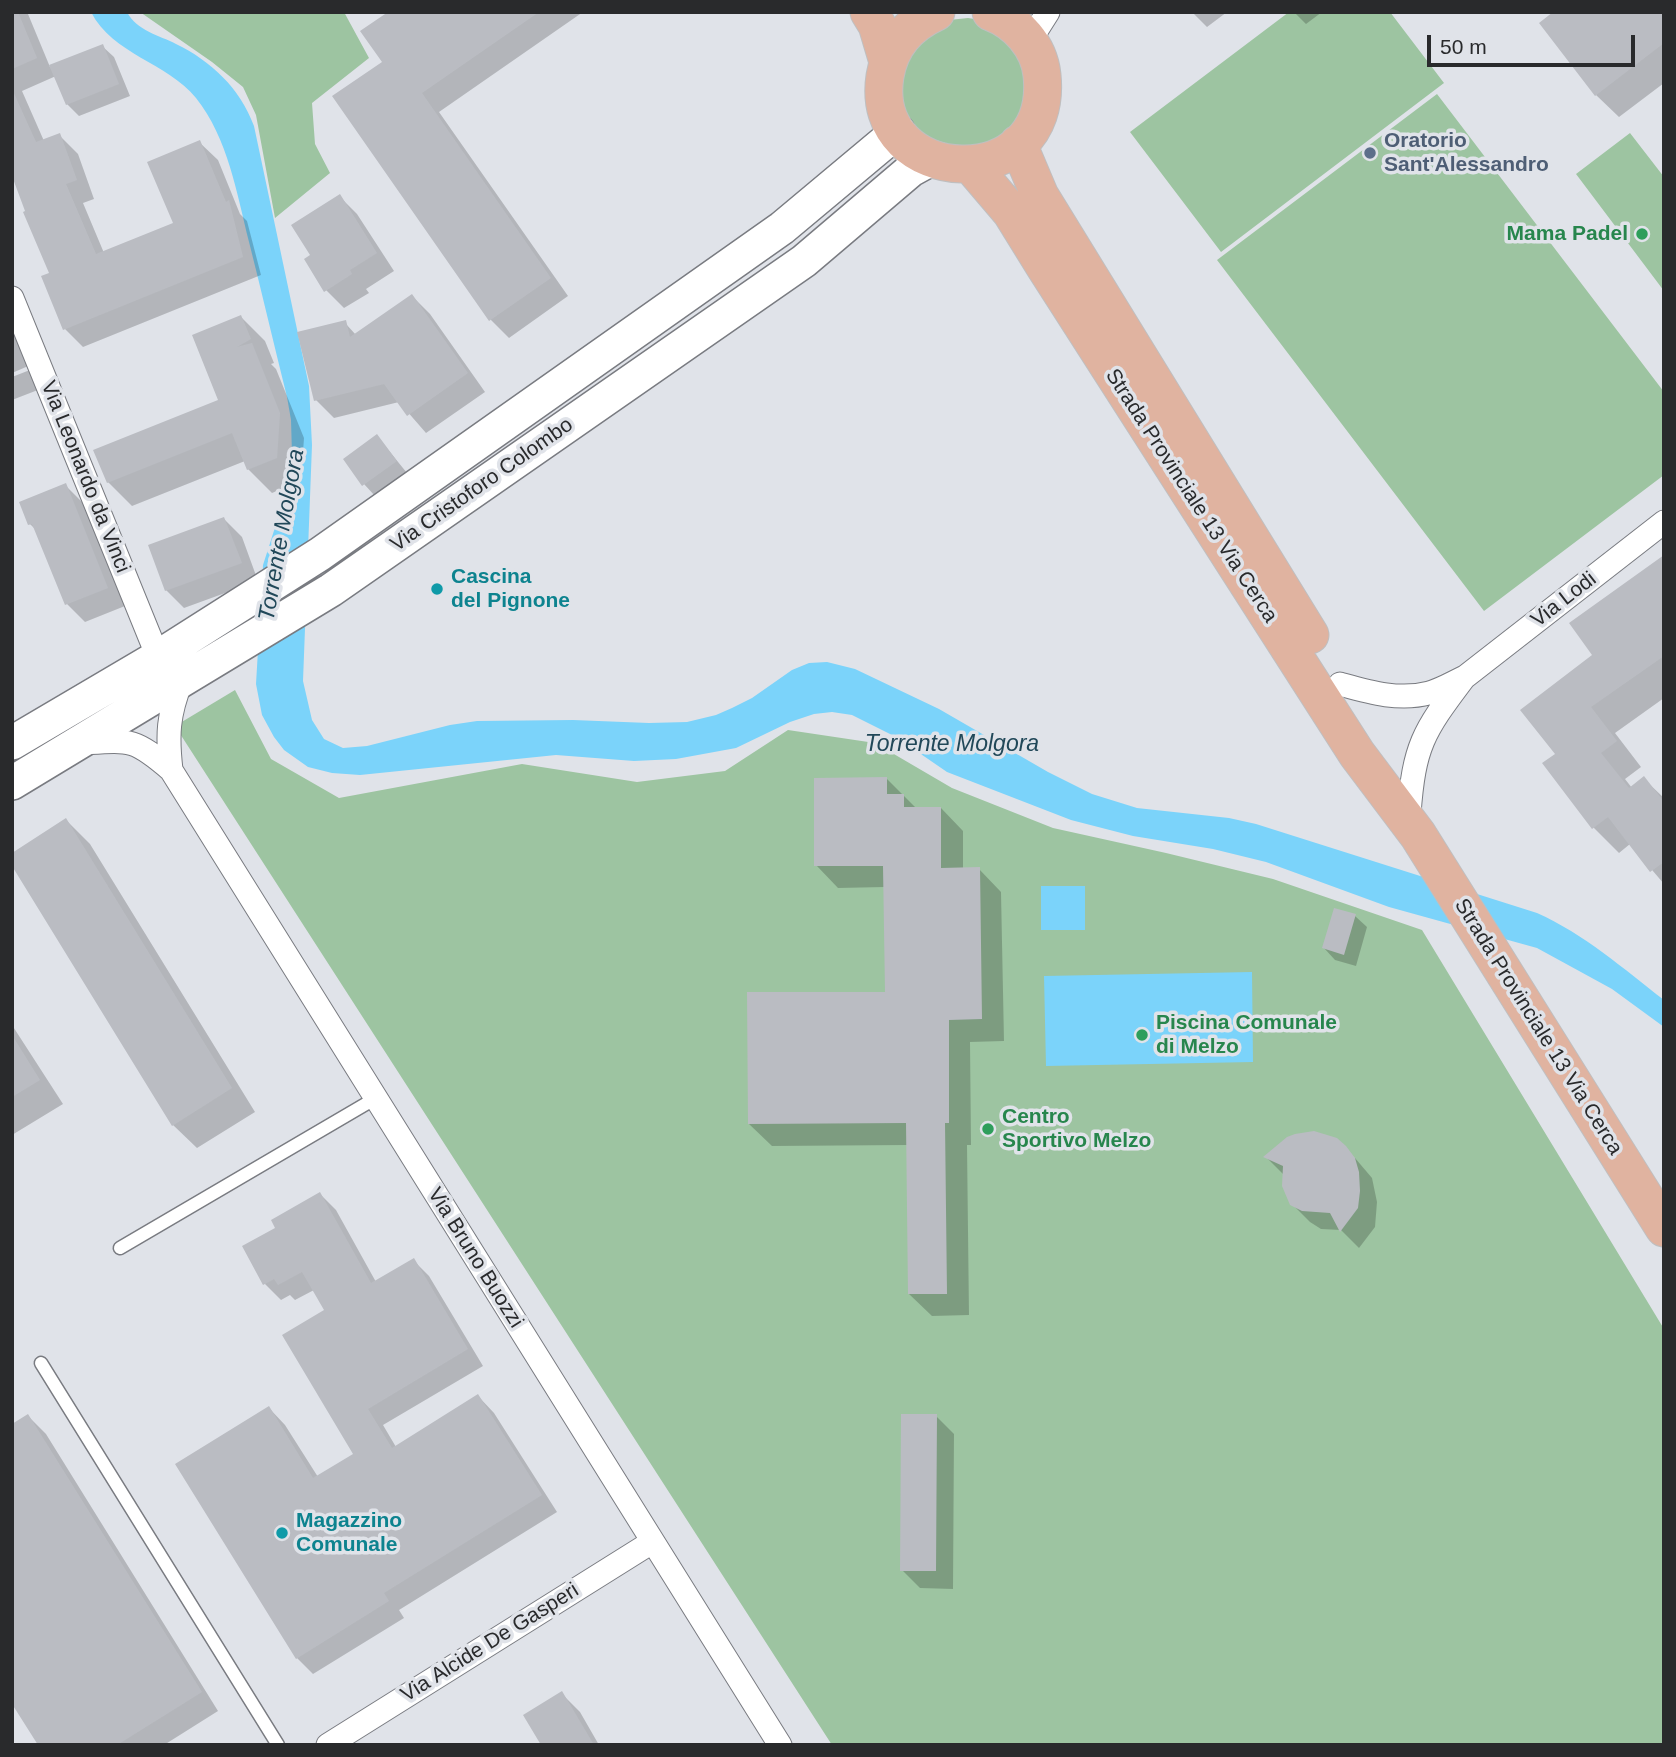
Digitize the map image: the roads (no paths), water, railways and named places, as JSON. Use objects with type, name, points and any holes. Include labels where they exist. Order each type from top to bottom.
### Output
[{"type":"main road","points":[[869,12],[877,25],[888,62]]},
{"type":"main road","points":[[936,12],[921,19],[892,50],[884,81],[886,104],[892,122],[907,143],[931,159],[945,164],[971,165],[996,158],[1018,144],[1032,127],[1042,100],[1039,27],[1016,27],[991,12]]},
{"type":"main road","name":"Strada Provinciale 13 Via Cerca","points":[[1018,144],[1040,195],[1340,684],[1378,741],[1413,825]]},
{"type":"main road","name":"Strada Provinciale 13 Via Cerca","points":[[971,165],[1012,212],[1357,754],[1413,825],[1664,1228]]},
{"type":"street","name":"Via Cristoforo Colombo","points":[[12,743],[158,657],[320,554],[782,228],[898,131]]},
{"type":"street","name":"Via Cristoforo Colombo","points":[[12,783],[331,590],[804,261],[911,170],[931,159]]},
{"type":"street","name":"Via Leonardo da Vinci","points":[[12,298],[158,657]]},
{"type":"street","name":"Via Lodi","points":[[1340,684],[1377,694],[1410,696],[1430,693],[1465,677],[1664,522]]},
{"type":"street","name":"Via Lodi","points":[[1413,825],[1412,777],[1422,740],[1434,718],[1465,677]]},
{"type":"street","name":"Via Bruno Buozzi","points":[[171,770],[168,735],[170,715],[181,682]]},
{"type":"street","name":"Via Bruno Buozzi","points":[[80,743],[129,741],[145,748],[171,770],[780,1745]]},
{"type":"street","name":"Via Alcide De Gasperi","points":[[328,1745],[652,1542]]},
{"type":"lane","points":[[120,1248],[376,1098]]},
{"type":"lane","points":[[41,1363],[278,1745]]},
{"type":"water","name":"Torrente Molgora","points":[[91,12],[127,12],[142,28],[201,59],[232,88],[254,126],[309,386],[312,445],[303,681],[312,720],[324,739],[343,748],[367,746],[477,721],[687,722],[732,708],[752,698],[792,670],[809,663],[827,662],[855,669],[939,709],[1048,772],[1092,794],[1137,808],[1229,818],[1256,824],[1537,913],[1587,942],[1664,1000],[1664,1027],[1612,989],[1537,948],[1389,907],[1266,862],[1213,849],[1133,836],[1071,820],[947,772],[896,737],[852,715],[832,712],[814,714],[790,722],[736,748],[676,759],[634,761],[556,755],[360,775],[332,773],[308,767],[284,750],[274,737],[262,715],[256,684],[263,565],[287,490],[292,455],[291,420],[230,167],[216,131],[196,98],[170,75],[113,39]]},
{"type":"water","points":[[1041,886],[1085,886],[1085,930],[1041,930]]},
{"type":"water","name":"Piscina Comunale di Melzo","points":[[1252,972],[1253,1062],[1046,1066],[1044,976]]},
{"type":"place","name":"Oratorio Sant'Alessandro","points":[[1370,153]]},
{"type":"place","name":"Mama Padel","points":[[1642,234]]},
{"type":"place","name":"Cascina del Pignone","points":[[437,589]]},
{"type":"place","name":"Piscina Comunale di Melzo","points":[[1142,1035]]},
{"type":"place","name":"Centro Sportivo Melzo","points":[[988,1129]]},
{"type":"place","name":"Magazzino Comunale","points":[[282,1533]]}]
